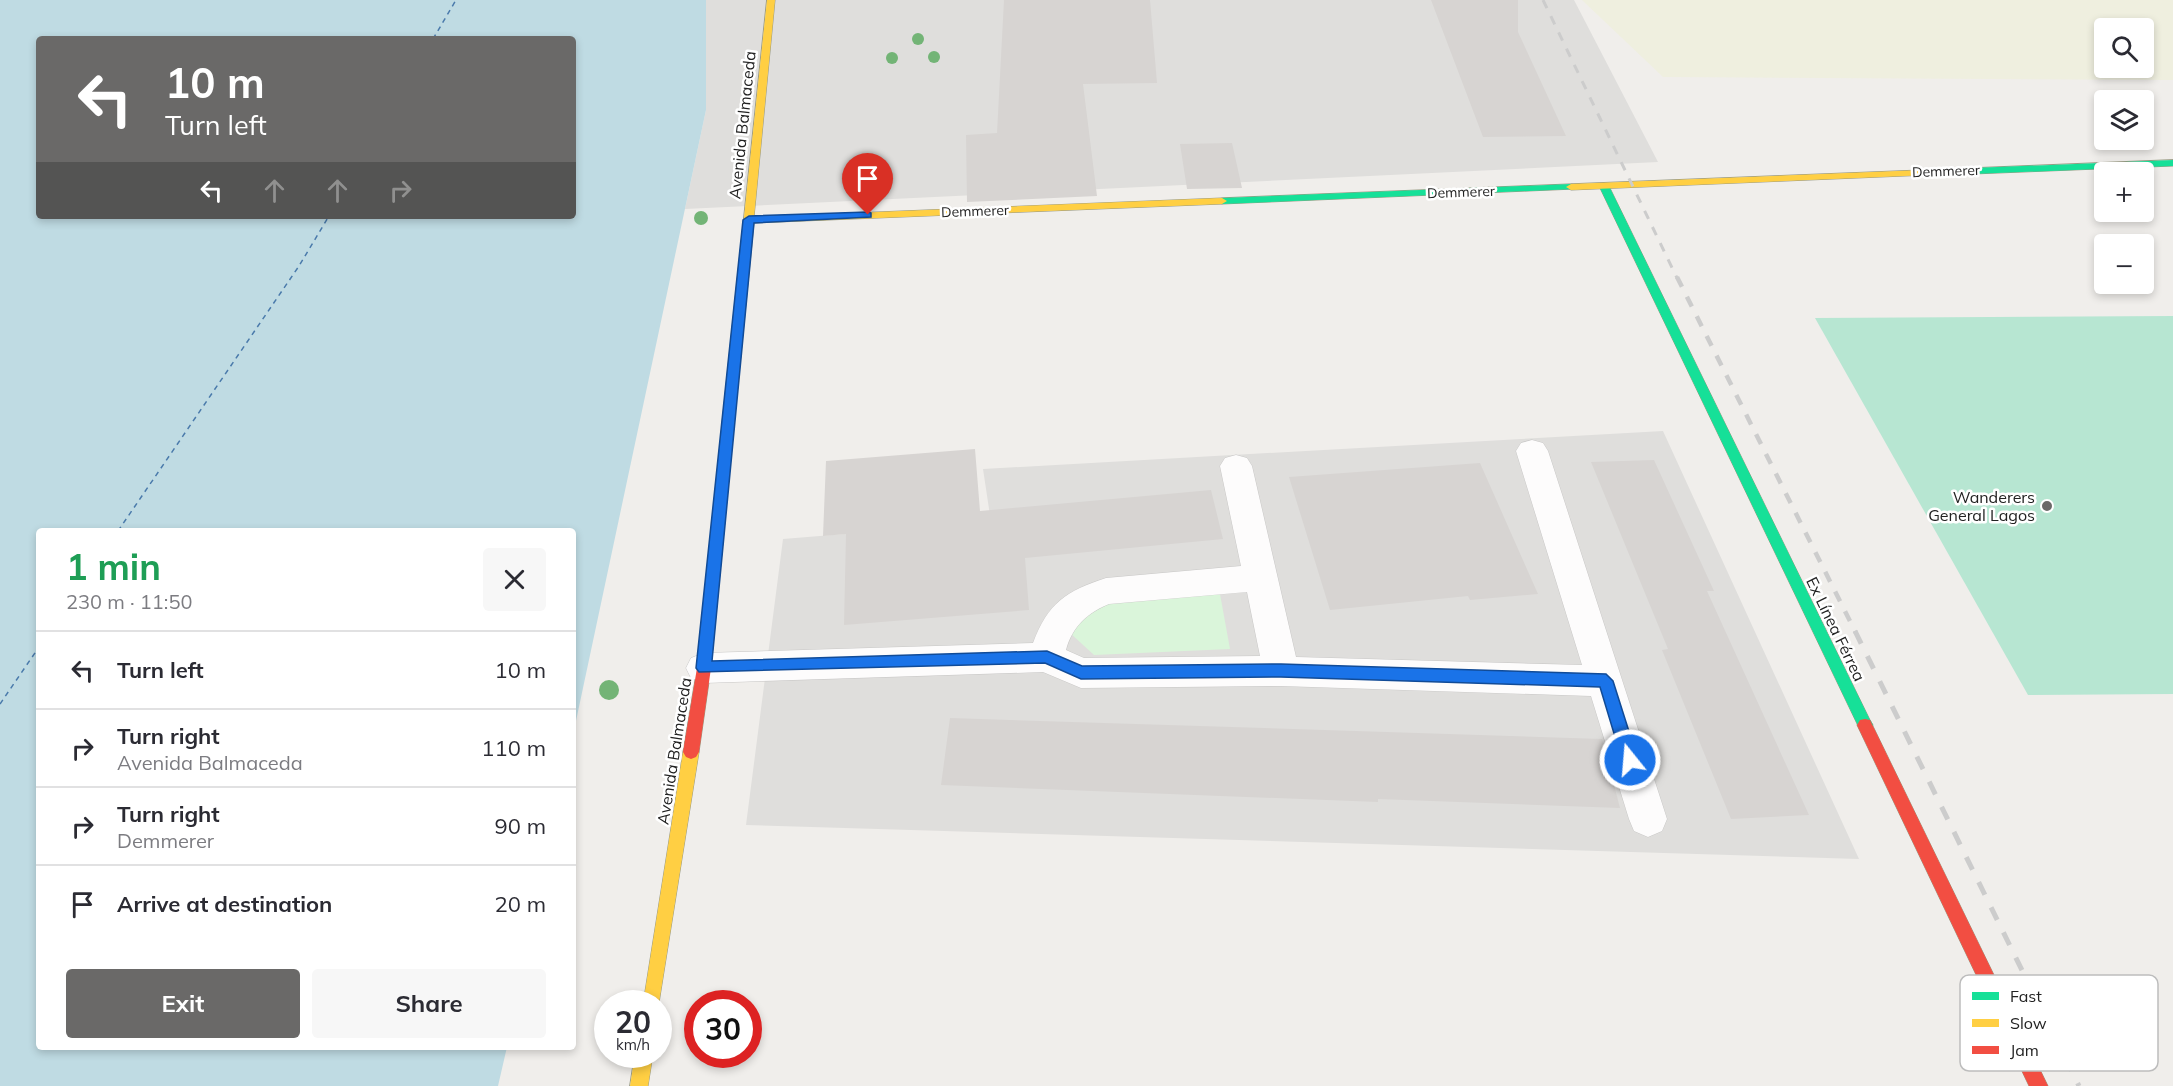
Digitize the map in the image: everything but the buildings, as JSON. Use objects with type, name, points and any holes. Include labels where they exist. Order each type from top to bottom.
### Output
[{"type":"street","name":"Avenida Balmaceda","points":[[654,990],[704,668],[771,0]]},
{"type":"street","name":"Demmerer","points":[[749,220],[2173,163]]},
{"type":"street","name":"Ex Línea Férrea","points":[[1604,186],[1985,975]]},
{"type":"street","points":[[1532,451],[1648,819]]},
{"type":"street","points":[[1236,466],[1281,670]]},
{"type":"street","points":[[1047,657],[1052,635],[1063,616],[1089,597],[1106,591],[1261,577]]},
{"type":"street","points":[[704,668],[1047,657],[1081,673],[1281,670],[1606,681]]},
{"type":"street","points":[[639,1086],[642,1068]]},
{"type":"street","name":"Ex Línea Férrea","points":[[2032,1071],[2039,1086]]},
{"type":"shaded area","points":[[706,0],[1574,0],[1658,162],[685,209],[706,110]]},
{"type":"shaded area","points":[[1663,431],[1859,859],[746,825],[783,539],[991,522],[983,469]]},
{"type":"green space","points":[[1582,0],[2173,0],[2173,80],[1663,77]]},
{"type":"green space","name":"Wanderers General Lagos","points":[[2173,316],[2173,694],[2028,695],[1815,318]]},
{"type":"green space","points":[[1220,594],[1230,649],[1094,655],[1070,633],[1102,602]]},
{"type":"water","points":[[0,0],[706,0],[706,110],[576,721],[576,528],[36,528],[36,1050],[506,1050],[498,1086],[0,1086]]},
{"type":"ferry route","points":[[435,36],[456,0]]},
{"type":"ferry route","points":[[120,528],[299,266],[327,219]]},
{"type":"ferry route","points":[[0,704],[36,651]]},
{"type":"railway","points":[[1543,0],[1677,278]]},
{"type":"railway","points":[[1677,277],[1855,632]]},
{"type":"railway","points":[[1855,632],[2024,975]]},
{"type":"railway","points":[[2072,1071],[2079,1086]]},
{"type":"traffic: fast","points":[[1948,172],[2173,163]]},
{"type":"traffic: fast","points":[[1604,186],[1865,725]]},
{"type":"traffic: fast","points":[[1222,201],[1571,187]]},
{"type":"traffic: slow","points":[[728,425],[771,0]]},
{"type":"traffic: slow","points":[[1571,187],[1948,172]]},
{"type":"traffic: slow","points":[[749,220],[1222,201]]},
{"type":"traffic: slow","points":[[654,990],[691,752]]},
{"type":"traffic: slow","points":[[639,1086],[642,1068]]},
{"type":"traffic: jam","points":[[691,752],[704,668],[728,425]]},
{"type":"traffic: jam","points":[[1865,725],[1985,975]]},
{"type":"traffic: jam","points":[[2032,1071],[2039,1086]]},
{"type":"place","name":"Wanderers General Lagos","points":[[2047,506]]},
{"type":"route","points":[[868,215],[749,220],[704,668],[797,667],[1047,657],[1081,673],[1281,670],[1606,681],[1630,760]]}]
